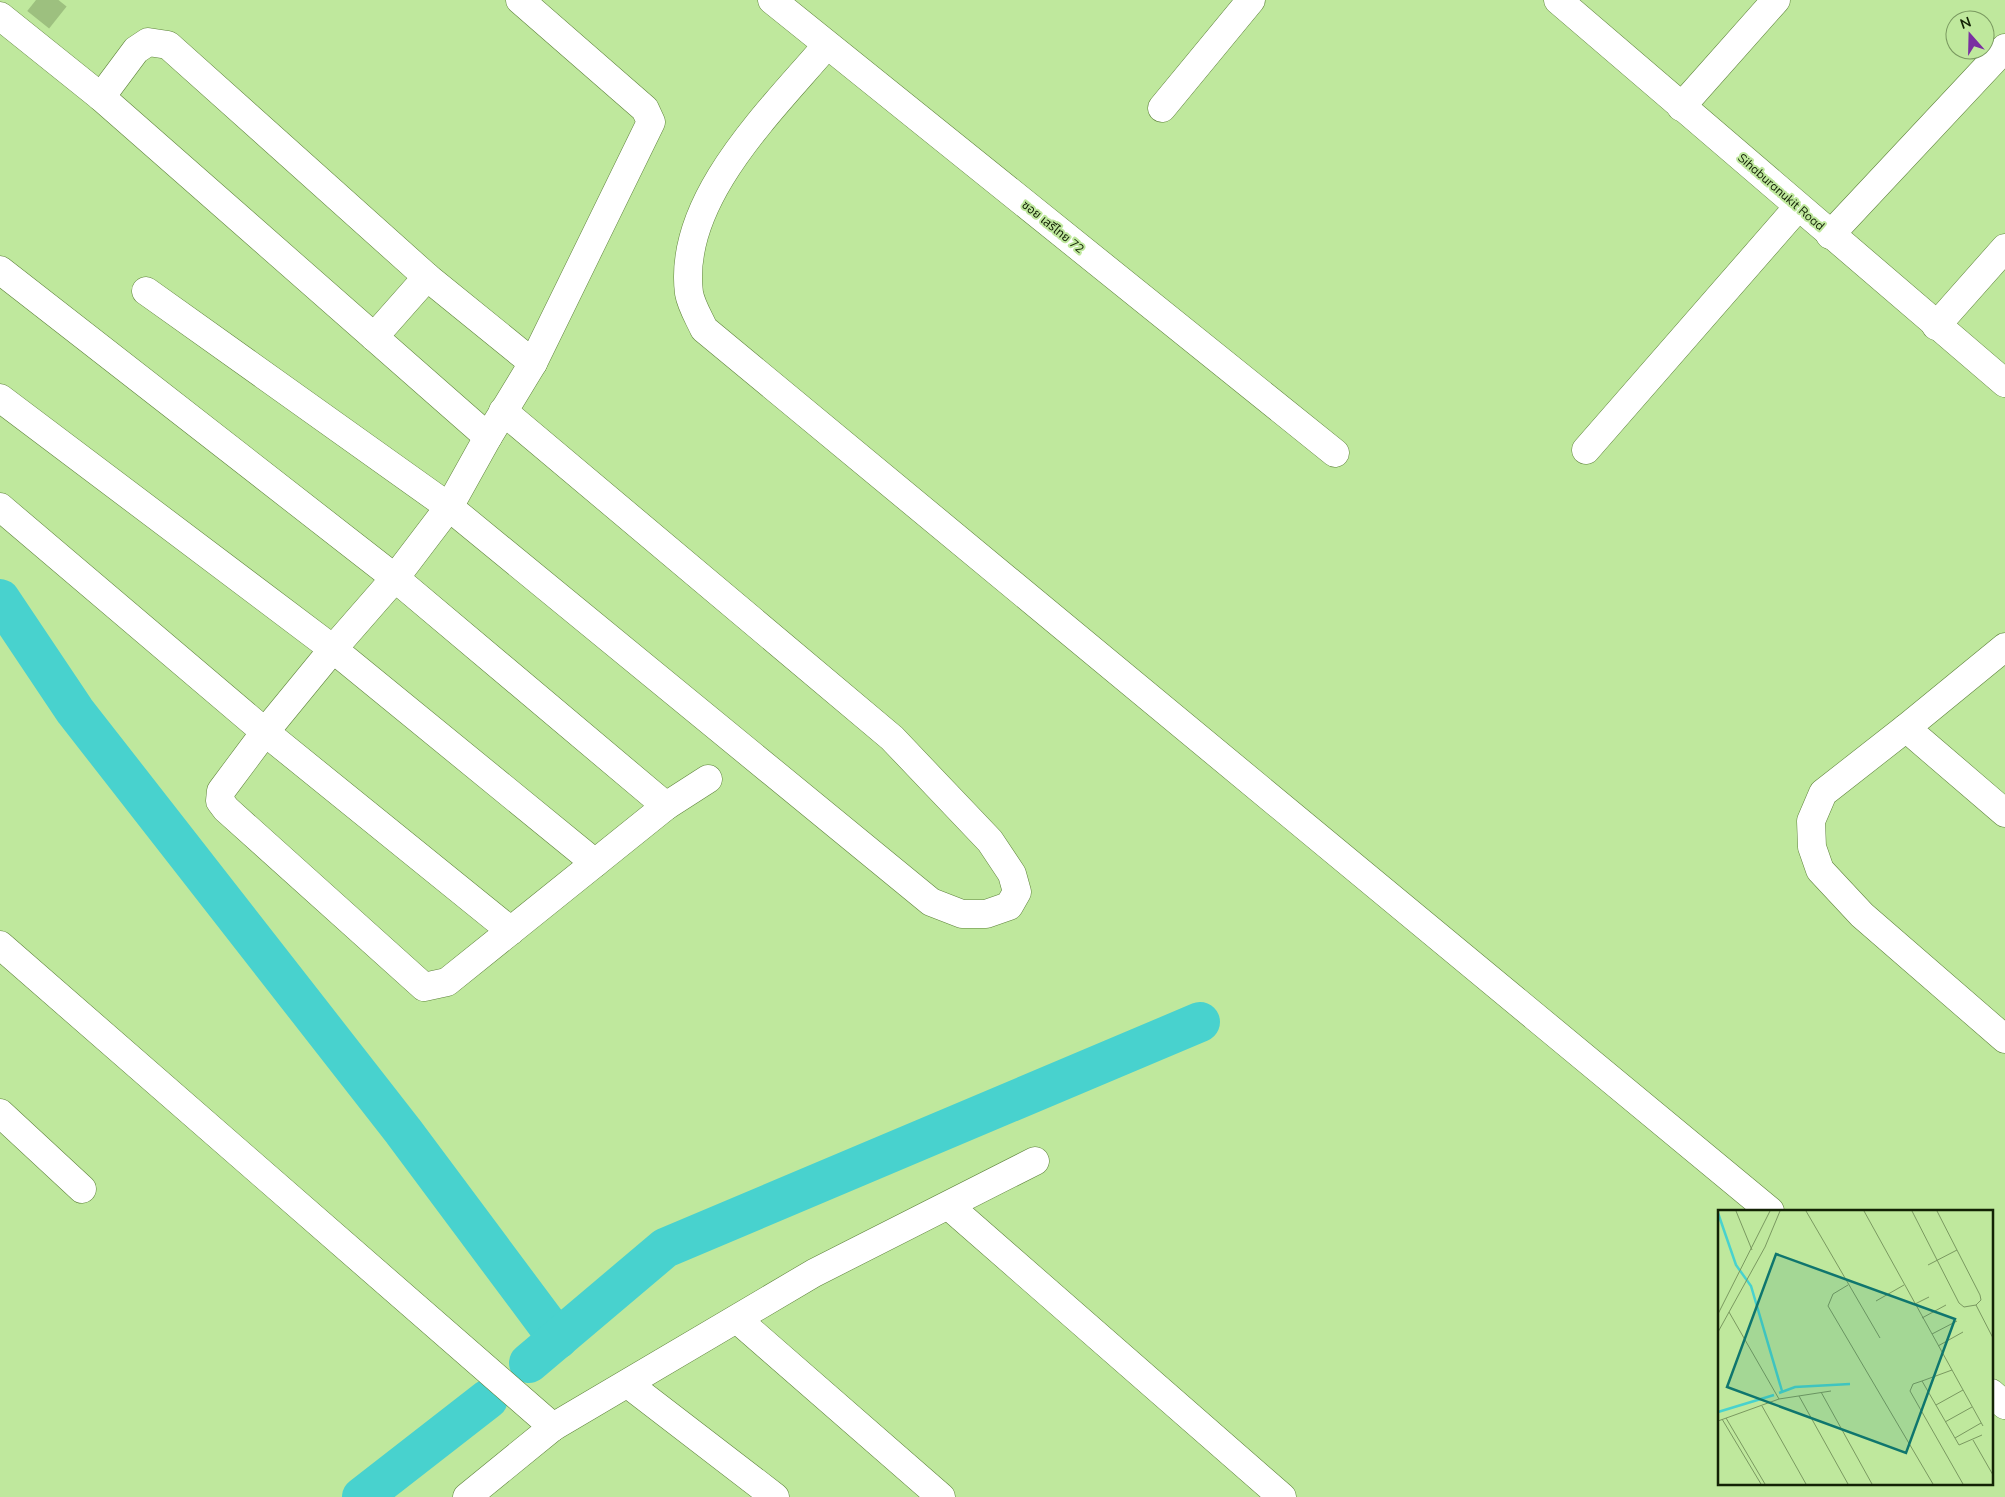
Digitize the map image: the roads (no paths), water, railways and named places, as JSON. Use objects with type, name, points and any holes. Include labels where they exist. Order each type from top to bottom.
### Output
[{"type":"street","points":[[520,0],[645,109],[651,122],[533,363],[503,411],[449,507],[395,578],[333,649],[265,732],[220,791],[220,801],[226,809],[424,987],[447,982],[666,806],[708,779]]},
{"type":"street","name":"ซอย เสรีไทย 72","points":[[772,0],[826,46],[1335,453]]},
{"type":"street","points":[[1162,108],[1251,0]]},
{"type":"street","name":"Sihaburanukit Road","points":[[1558,0],[1936,326],[2005,383]]},
{"type":"street","points":[[1681,107],[1776,0]]},
{"type":"street","points":[[0,16],[101,97],[488,438]]},
{"type":"street","points":[[101,97],[136,50],[148,42],[168,45],[427,277],[533,363]]},
{"type":"street","points":[[826,46],[758,126],[712,190],[690,249],[689,294],[704,329],[1769,1210]]},
{"type":"street","points":[[1830,235],[2005,48]]},
{"type":"street","points":[[1586,450],[1798,207]]},
{"type":"street","points":[[1936,326],[2005,248]]},
{"type":"street","points":[[0,270],[395,578],[666,806]]},
{"type":"street","points":[[374,337],[427,277]]},
{"type":"street","points":[[146,290],[449,507],[931,902],[962,914],[986,914],[1008,906],[1017,892],[1012,874],[990,841],[892,738],[503,411]]},
{"type":"street","points":[[0,398],[333,649],[595,864]]},
{"type":"street","points":[[0,507],[265,732],[511,932]]},
{"type":"street","points":[[2005,647],[1824,792],[1811,822],[1812,846],[1820,870],[1862,915],[2005,1039]]},
{"type":"street","points":[[1906,728],[2005,813]]},
{"type":"street","points":[[0,946],[553,1427]]},
{"type":"street","points":[[0,1113],[82,1189]]},
{"type":"street","points":[[467,1497],[553,1427],[738,1320],[814,1273],[881,1237],[949,1206],[1035,1161]]},
{"type":"street","points":[[949,1206],[1282,1497]]},
{"type":"street","points":[[738,1320],[941,1497]]},
{"type":"street","points":[[628,1384],[775,1497]]},
{"type":"street","points":[[1992,1395],[2005,1405]]},
{"type":"waterway","points":[[0,599],[75,711],[403,1131],[558,1339]]},
{"type":"waterway","points":[[529,1363],[665,1248],[1200,1022]]},
{"type":"waterway","points":[[362,1497],[488,1399]]},
{"type":"tunnel","points":[[36,0],[61,20]]}]
